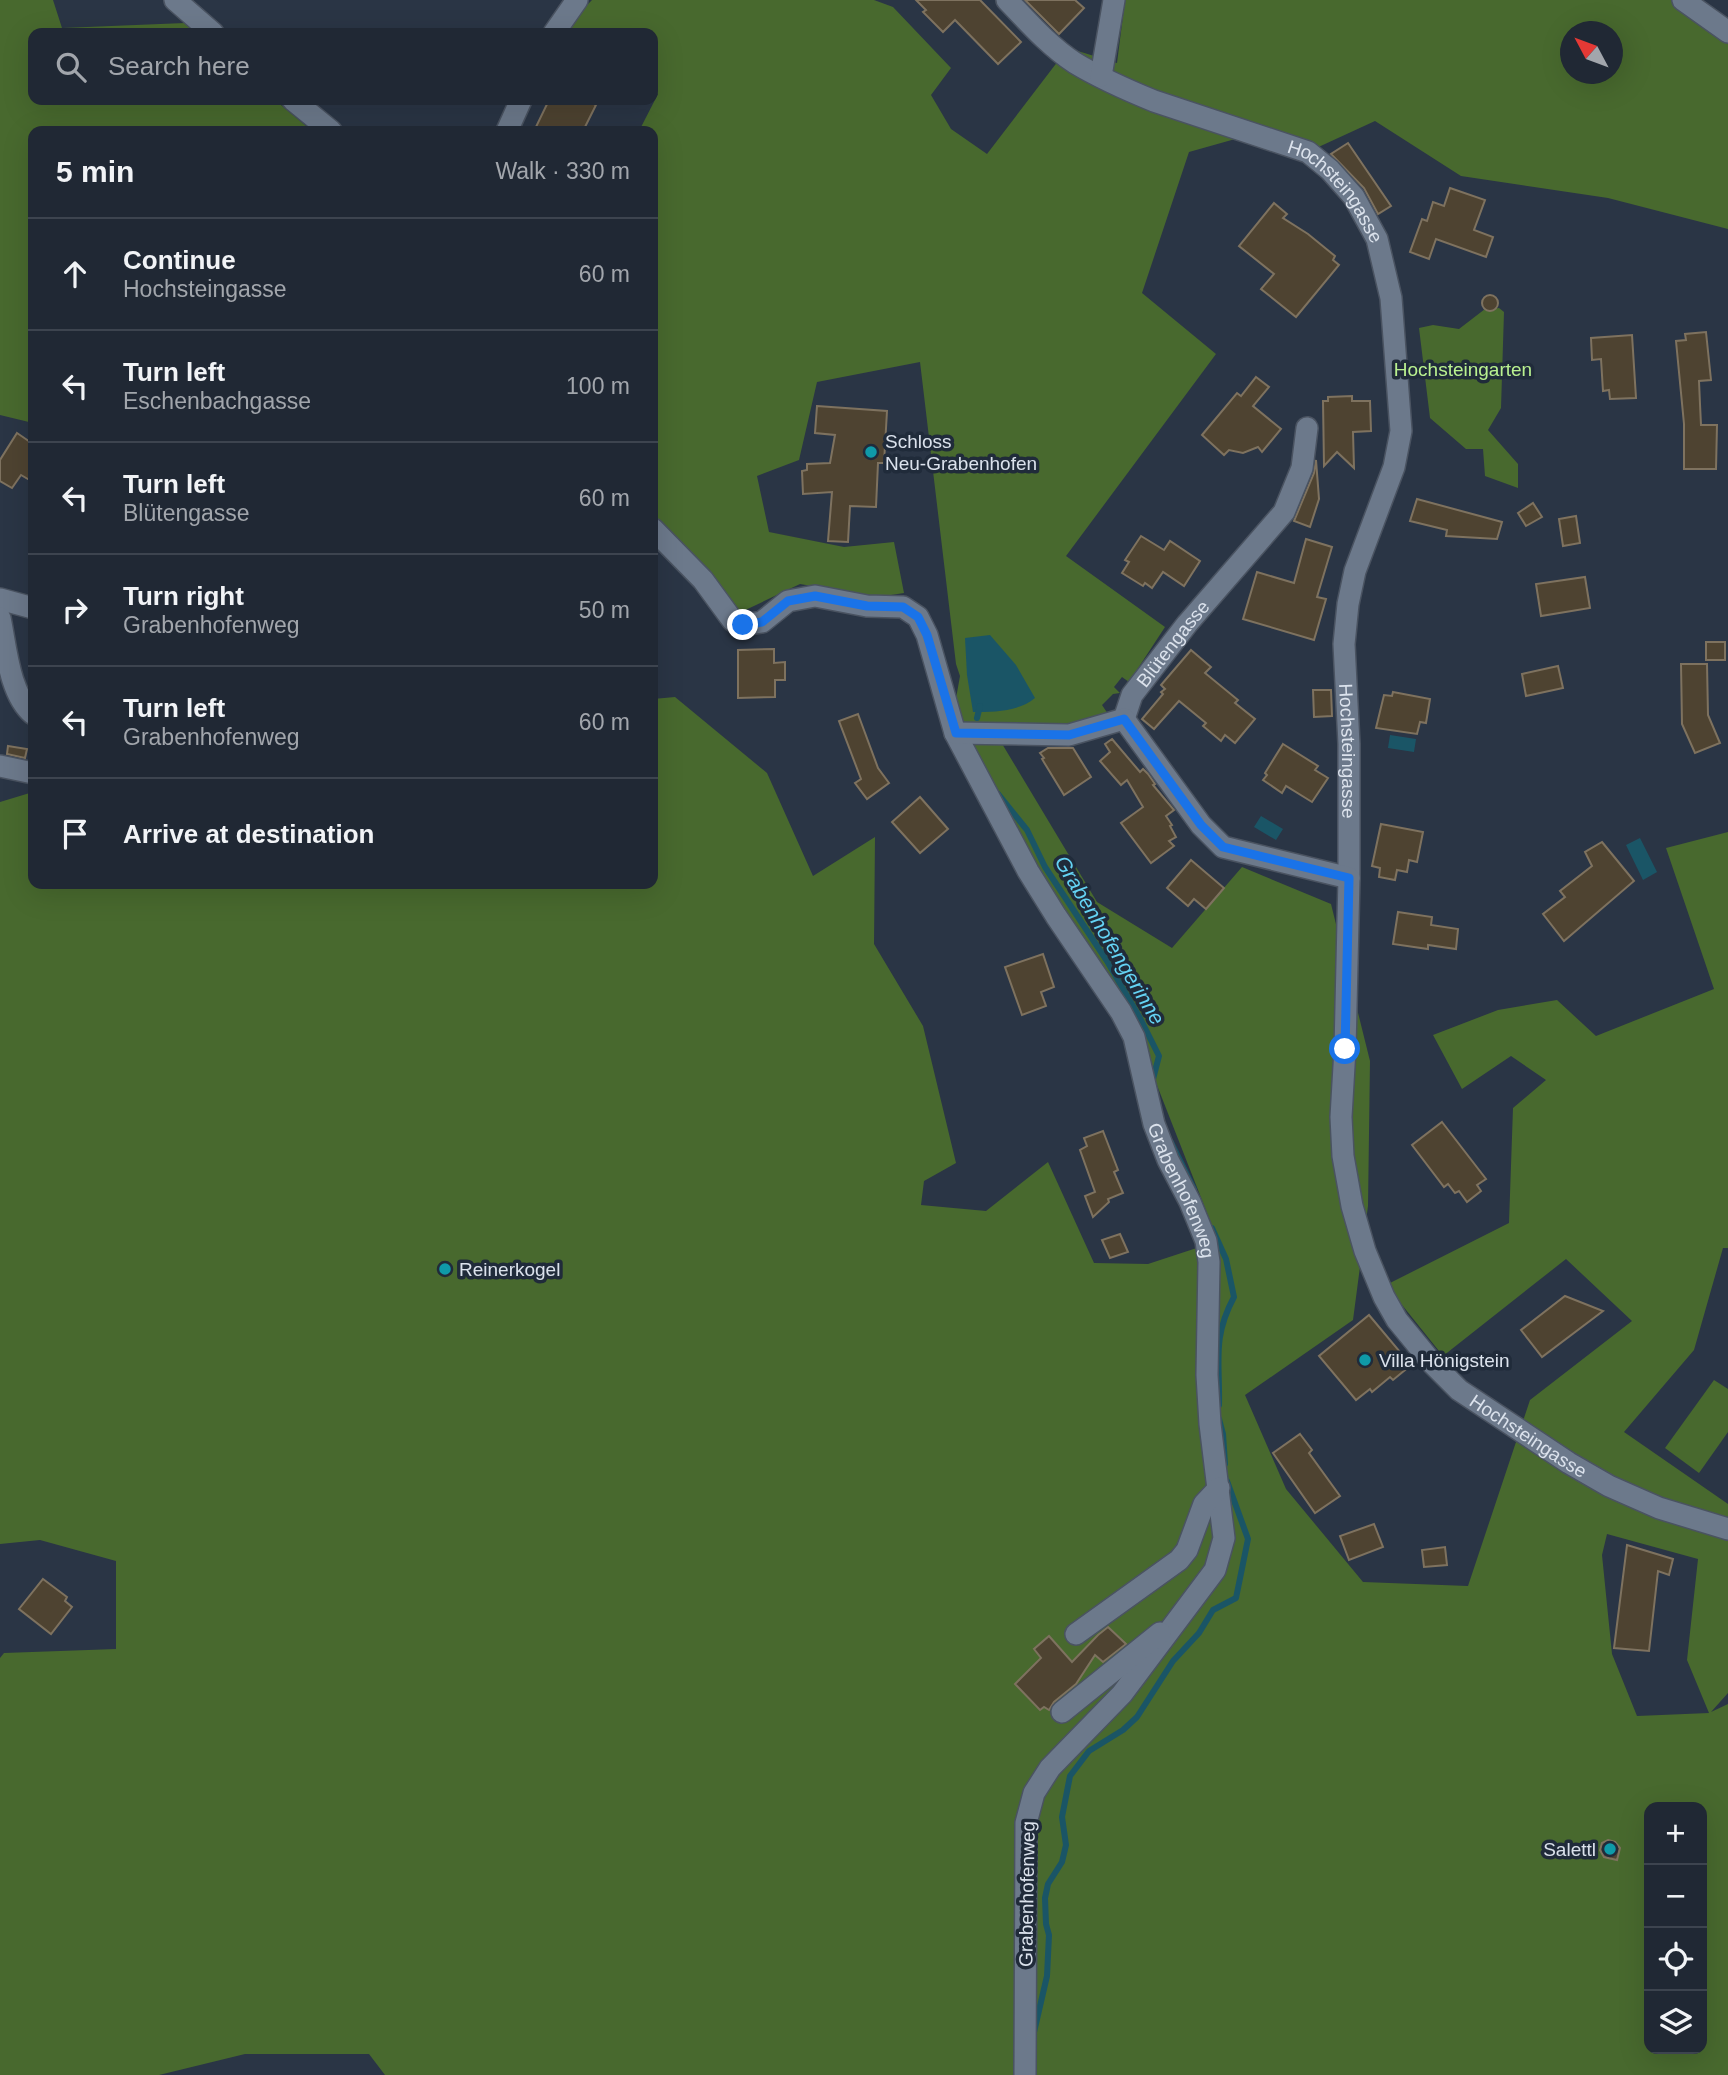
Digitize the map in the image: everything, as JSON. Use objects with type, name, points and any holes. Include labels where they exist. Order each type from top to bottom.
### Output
[{"type":"street","points":[[175,0],[207,28]]},
{"type":"street","points":[[557,28],[577,0]]},
{"type":"street","name":"Hochsteingasse","points":[[1007,0],[1053,46],[1074,62],[1101,76],[1154,101],[1308,152],[1330,170],[1354,197],[1377,240],[1391,298],[1401,431],[1394,467],[1355,571],[1344,644],[1349,744],[1349,878],[1341,1117],[1343,1156],[1352,1206],[1365,1251],[1384,1297],[1397,1320],[1433,1364],[1459,1390],[1569,1463],[1636,1500],[1728,1529]]},
{"type":"street","points":[[1101,76],[1114,0]]},
{"type":"street","points":[[1683,0],[1728,32]]},
{"type":"street","points":[[299,105],[325,126]]},
{"type":"street","points":[[509,126],[519,105]]},
{"type":"street","name":"Blütengasse","points":[[1124,719],[1132,695],[1187,624],[1284,512],[1302,468],[1307,428]]},
{"type":"street","name":"Grabenhofenweg","points":[[658,533],[704,580],[733,621],[743,625],[762,622],[788,601],[815,596],[867,606],[903,607],[918,617],[927,635],[956,733],[1028,870],[1121,1012],[1134,1037],[1154,1124],[1167,1160],[1190,1202],[1206,1241],[1209,1262],[1207,1375],[1224,1538],[1215,1570],[1174,1626],[1122,1694],[1050,1768],[1034,1793],[1026,1823],[1025,2075]]},
{"type":"street","points":[[0,599],[28,607]]},
{"type":"street","points":[[0,618],[5,672],[28,710]]},
{"type":"street","points":[[956,733],[1069,735],[1124,719],[1201,825],[1223,847],[1349,878]]},
{"type":"street","points":[[0,766],[28,772]]},
{"type":"street","points":[[1076,1634],[1179,1560],[1187,1550],[1204,1504],[1219,1488]]},
{"type":"street","points":[[1062,1713],[1155,1635],[1174,1626]]},
{"type":"green space","points":[[0,0],[53,0],[62,28],[28,28],[28,105],[281,105],[306,126],[28,126],[28,422],[0,415]]},
{"type":"green space","points":[[592,0],[874,0],[893,7],[951,68],[931,95],[951,129],[987,154],[1068,48],[1117,63],[1125,0],[1692,0],[1728,22],[1728,229],[1608,198],[1461,176],[1375,121],[1312,150],[1253,134],[1189,152],[1142,293],[1216,354],[1066,556],[1165,627],[1129,682],[1122,677],[1114,687],[1120,693],[1113,694],[1102,705],[1108,714],[1084,724],[1001,742],[1097,902],[1172,948],[1242,867],[1331,904],[1370,1061],[1368,1206],[1353,1320],[1245,1395],[1286,1489],[1363,1582],[1468,1586],[1530,1400],[1632,1321],[1566,1259],[1443,1356],[1386,1285],[1509,1223],[1513,1108],[1546,1080],[1511,1056],[1462,1089],[1433,1035],[1498,1010],[1557,1000],[1596,1036],[1714,989],[1666,848],[1728,832],[1728,1248],[1723,1248],[1694,1350],[1624,1432],[1728,1504],[1728,1693],[1711,1712],[1728,1704],[1728,2075],[385,2075],[369,2054],[245,2054],[159,2075],[0,2075],[0,1658],[4,1653],[116,1649],[116,1561],[40,1540],[0,1544],[0,802],[28,794],[28,889],[658,889],[658,699],[675,697],[767,773],[813,876],[875,837],[874,944],[923,1026],[956,1163],[924,1181],[921,1205],[986,1211],[1048,1162],[1094,1263],[1148,1264],[1218,1241],[1133,1024],[1028,871],[955,704],[960,676],[956,664],[920,362],[817,382],[799,460],[757,476],[769,532],[844,547],[894,542],[904,593],[878,597],[800,584],[737,614],[658,529],[658,126],[642,126],[652,105],[658,105],[658,28],[565,28]],"holes":[[[1607,1534],[1698,1559],[1687,1660],[1709,1713],[1637,1716],[1612,1654],[1602,1555]]]},
{"type":"green space","points":[[185,23],[191,28],[62,28]]},
{"type":"green space","name":"Hochsteingarten","points":[[1499,308],[1504,312],[1501,408],[1488,430],[1518,464],[1518,488],[1485,476],[1483,449],[1466,449],[1430,418],[1419,328],[1433,325],[1459,329],[1485,309]]},
{"type":"green space","points":[[1714,1380],[1728,1389],[1728,1432],[1699,1473],[1665,1448]]},
{"type":"water","points":[[990,635],[1016,665],[1035,698],[1013,709],[973,712],[965,638]]},
{"type":"water","points":[[1390,735],[1416,739],[1414,752],[1388,748]]},
{"type":"water","points":[[1261,816],[1283,829],[1276,840],[1254,827]]},
{"type":"water","points":[[1640,838],[1657,872],[1643,880],[1626,845]]},
{"type":"building","points":[[916,0],[980,0],[1021,42],[998,64],[955,20],[943,32],[923,12],[926,10]]},
{"type":"building","points":[[1025,0],[1075,0],[1084,8],[1059,34]]},
{"type":"building","points":[[547,105],[596,105],[586,126],[536,126]]},
{"type":"building","points":[[1348,143],[1391,206],[1378,214],[1364,188],[1331,154]]},
{"type":"building","points":[[1450,188],[1485,200],[1474,230],[1493,237],[1486,257],[1436,239],[1429,259],[1410,252],[1422,219],[1427,221],[1433,202],[1444,206]]},
{"type":"building","points":[[1274,203],[1287,214],[1283,218],[1335,256],[1333,260],[1339,265],[1296,317],[1261,289],[1274,274],[1239,246]]},
{"type":"building","points":[[1490,295],[1498,303],[1490,311],[1482,303]]},
{"type":"building","points":[[1706,332],[1711,380],[1699,381],[1701,425],[1717,425],[1716,469],[1684,469],[1684,424],[1676,341],[1686,340],[1685,334]]},
{"type":"building","points":[[1632,335],[1636,398],[1610,399],[1609,390],[1603,391],[1601,359],[1592,360],[1591,338]]},
{"type":"building","points":[[1256,377],[1269,387],[1253,406],[1281,429],[1262,452],[1258,447],[1243,453],[1229,450],[1224,455],[1202,435],[1237,393],[1241,396]]},
{"type":"building","points":[[1352,396],[1352,401],[1370,401],[1371,431],[1353,432],[1354,468],[1337,452],[1324,466],[1323,401],[1328,401],[1328,397]]},
{"type":"building","name":"Schloss Neu-Grabenhofen","points":[[817,406],[887,411],[884,463],[878,463],[876,507],[850,506],[848,542],[828,541],[832,492],[803,494],[802,471],[807,470],[807,464],[830,463],[835,435],[815,433]]},
{"type":"building","points":[[17,433],[28,441],[28,479],[21,475],[12,488],[0,481],[0,460]]},
{"type":"building","points":[[1316,460],[1319,499],[1310,527],[1294,521],[1314,473]]},
{"type":"building","points":[[1417,499],[1502,522],[1497,539],[1446,536],[1447,530],[1410,521]]},
{"type":"building","points":[[1533,503],[1542,517],[1526,526],[1518,513]]},
{"type":"building","points":[[1576,516],[1580,543],[1563,546],[1559,519]]},
{"type":"building","points":[[1141,536],[1164,550],[1170,541],[1200,561],[1184,586],[1163,572],[1152,588],[1145,583],[1143,586],[1122,573],[1129,562],[1125,560]]},
{"type":"building","points":[[1306,539],[1332,547],[1317,597],[1326,599],[1314,640],[1243,619],[1257,572],[1294,583]]},
{"type":"building","points":[[1585,577],[1590,608],[1541,616],[1536,584]]},
{"type":"building","points":[[1706,642],[1725,642],[1725,660],[1706,660]]},
{"type":"building","points":[[774,649],[774,663],[785,662],[785,680],[775,680],[775,697],[738,698],[738,650]]},
{"type":"building","points":[[1191,650],[1211,667],[1205,673],[1238,700],[1235,703],[1255,719],[1235,743],[1225,735],[1221,741],[1203,726],[1206,723],[1179,701],[1154,729],[1142,719],[1163,694],[1161,692],[1165,689],[1161,685]]},
{"type":"building","points":[[1681,664],[1707,664],[1708,715],[1720,743],[1695,753],[1682,724]]},
{"type":"building","points":[[1558,666],[1563,688],[1526,696],[1522,674]]},
{"type":"building","points":[[1313,690],[1331,690],[1332,716],[1314,717]]},
{"type":"building","points":[[1393,692],[1430,699],[1426,723],[1420,722],[1417,734],[1376,728],[1384,695],[1392,696]]},
{"type":"building","points":[[858,714],[878,768],[889,783],[867,799],[855,783],[861,779],[839,721]]},
{"type":"building","points":[[1112,739],[1140,772],[1143,769],[1148,774],[1155,784],[1153,785],[1174,810],[1166,816],[1176,837],[1169,841],[1174,846],[1151,863],[1121,823],[1143,807],[1127,780],[1121,785],[1100,761],[1110,752],[1105,744]]},
{"type":"building","points":[[1283,744],[1318,766],[1315,770],[1328,778],[1312,802],[1286,786],[1282,793],[1263,780]]},
{"type":"building","points":[[8,746],[27,749],[25,758],[7,754]]},
{"type":"building","points":[[1048,748],[1073,748],[1091,777],[1064,795],[1042,759],[1044,758],[1040,753]]},
{"type":"building","points":[[920,797],[948,829],[920,853],[892,822]]},
{"type":"building","points":[[1381,824],[1423,832],[1417,862],[1409,860],[1407,872],[1397,870],[1395,880],[1379,877],[1380,868],[1372,866]]},
{"type":"building","points":[[1602,842],[1634,881],[1564,941],[1543,914],[1565,897],[1560,891],[1592,866],[1585,852]]},
{"type":"building","points":[[1191,860],[1224,888],[1206,909],[1194,899],[1188,906],[1167,888]]},
{"type":"building","points":[[1398,912],[1432,917],[1431,925],[1458,929],[1456,949],[1428,945],[1428,949],[1393,944]]},
{"type":"building","points":[[1043,954],[1054,987],[1041,992],[1046,1006],[1022,1015],[1005,967]]},
{"type":"building","points":[[1442,1122],[1486,1179],[1477,1185],[1481,1191],[1467,1202],[1459,1191],[1455,1193],[1448,1184],[1444,1187],[1412,1145]]},
{"type":"building","points":[[1103,1131],[1118,1170],[1114,1172],[1123,1193],[1108,1199],[1109,1202],[1093,1217],[1085,1196],[1095,1192],[1080,1150],[1087,1146],[1084,1138]]},
{"type":"building","points":[[1120,1234],[1128,1252],[1110,1258],[1102,1240]]},
{"type":"building","points":[[1565,1296],[1603,1311],[1542,1357],[1521,1330]]},
{"type":"building","name":"Villa Hönigstein","points":[[1369,1315],[1411,1365],[1393,1380],[1390,1377],[1372,1392],[1370,1389],[1356,1400],[1319,1356]]},
{"type":"building","points":[[1300,1434],[1312,1450],[1309,1453],[1340,1496],[1315,1513],[1273,1453]]},
{"type":"building","points":[[1374,1524],[1383,1547],[1349,1560],[1340,1536]]},
{"type":"building","points":[[1627,1545],[1673,1559],[1669,1575],[1658,1571],[1649,1651],[1614,1648]]},
{"type":"building","points":[[1445,1547],[1447,1565],[1424,1567],[1422,1550]]},
{"type":"building","points":[[43,1579],[67,1597],[65,1601],[72,1607],[51,1634],[19,1609]]},
{"type":"building","points":[[1108,1627],[1126,1644],[1103,1662],[1095,1655],[1076,1684],[1054,1702],[1049,1710],[1044,1707],[1040,1710],[1015,1684],[1041,1658],[1034,1649],[1049,1636],[1072,1662]]},
{"type":"building","name":"Salettl","points":[[1608,1840],[1615,1842],[1620,1848],[1617,1860],[1604,1857],[1600,1850],[1602,1843]]},
{"type":"waterway","name":"Grabenhofengerinne","points":[[977,718],[980,706]]},
{"type":"waterway","name":"Grabenhofengerinne","points":[[998,794],[1027,830],[1045,867],[1107,961],[1140,1018],[1159,1056],[1152,1083]]},
{"type":"waterway","name":"Grabenhofengerinne","points":[[1171,1142],[1194,1189]]},
{"type":"waterway","name":"Grabenhofengerinne","points":[[1212,1228],[1226,1259],[1234,1297],[1220,1338],[1219,1405]]},
{"type":"waterway","name":"Grabenhofengerinne","points":[[1219,1419],[1225,1464]]},
{"type":"waterway","name":"Grabenhofengerinne","points":[[1034,2032],[1047,1976],[1049,1935],[1045,1898],[1048,1884],[1062,1862],[1066,1845],[1062,1817],[1070,1776],[1089,1751],[1123,1730],[1137,1717],[1173,1661],[1199,1633],[1213,1610],[1236,1598],[1248,1539],[1227,1481]]},
{"type":"place","name":"Schloss Neu-Grabenhofen","points":[[871,452]]},
{"type":"place","name":"Reinerkogel","points":[[445,1269]]},
{"type":"place","name":"Villa Hönigstein","points":[[1365,1360]]},
{"type":"place","name":"Salettl","points":[[1610,1849]]},
{"type":"route","points":[[743,625],[762,622],[788,601],[815,596],[867,606],[903,607],[918,617],[927,635],[956,733],[1069,735],[1124,719],[1201,825],[1223,847],[1349,878],[1345,1049]]}]
